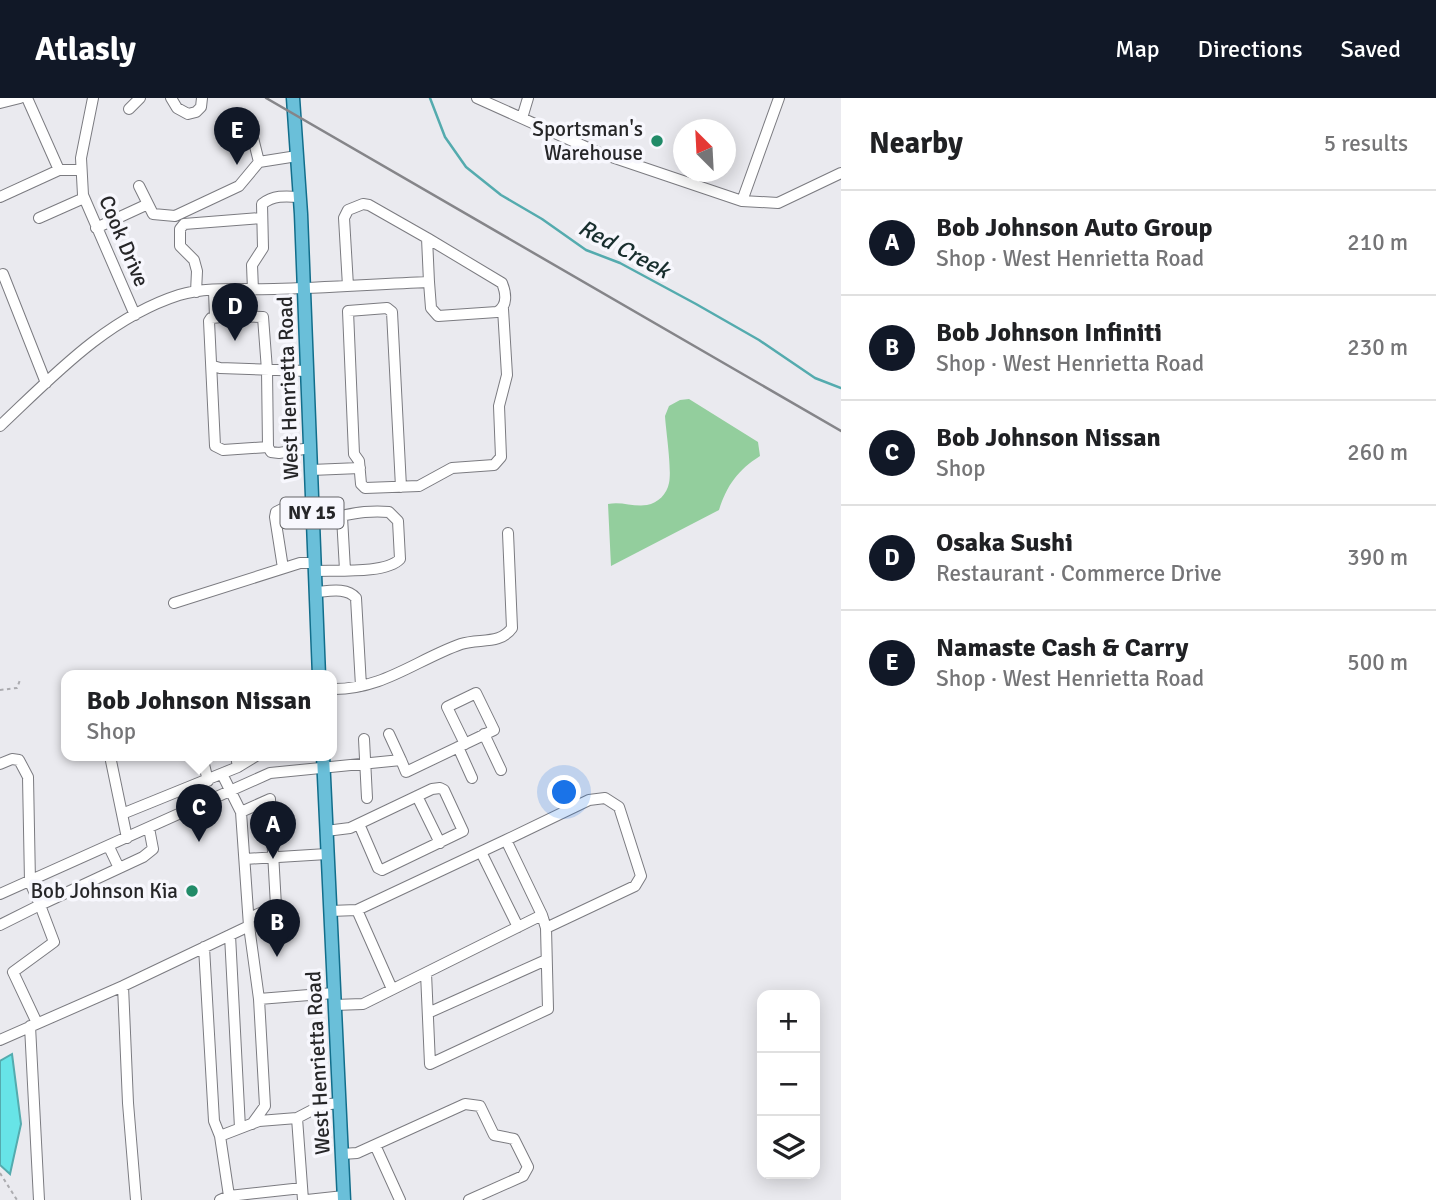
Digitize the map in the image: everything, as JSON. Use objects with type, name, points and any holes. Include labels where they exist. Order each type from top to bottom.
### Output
[{"type":"main road","name":"West Henrietta Road","points":[[293,98],[300,197],[319,670]]},
{"type":"main road","name":"West Henrietta Road","points":[[323,763],[344,1198]]},
{"type":"street","points":[[0,103],[20,98]]},
{"type":"street","points":[[27,98],[59,170]]},
{"type":"street","name":"Cook Drive","points":[[93,98],[80,170],[84,198],[135,315]]},
{"type":"street","points":[[130,109],[140,98]]},
{"type":"street","points":[[171,98],[177,108],[188,114],[201,107],[202,98]]},
{"type":"street","points":[[477,98],[597,152],[741,201],[778,203],[841,173]]},
{"type":"street","points":[[522,118],[528,98]]},
{"type":"street","points":[[741,201],[779,98]]},
{"type":"street","points":[[250,127],[259,162]]},
{"type":"street","points":[[139,186],[153,214],[175,216],[239,186],[259,162],[297,156]]},
{"type":"street","points":[[0,197],[59,170],[80,170]]},
{"type":"street","points":[[253,290],[252,265],[263,248],[262,204],[270,198],[300,197]]},
{"type":"street","points":[[39,218],[84,198]]},
{"type":"street","points":[[96,228],[148,204]]},
{"type":"street","points":[[348,286],[344,218],[348,210],[363,204],[428,238],[502,283],[508,375],[499,405],[499,462],[495,465],[452,468],[419,485],[401,487],[365,488],[361,484],[359,461],[354,454],[347,314],[351,309],[387,307],[392,312],[401,487]]},
{"type":"street","points":[[196,292],[197,271],[194,260],[180,246],[180,229],[184,224],[261,218]]},
{"type":"street","points":[[428,238],[431,308],[438,316],[497,312],[503,309]]},
{"type":"street","points":[[3,274],[47,383]]},
{"type":"street","points":[[0,426],[97,339],[135,315],[180,295],[215,291],[429,282]]},
{"type":"street","points":[[215,291],[215,317]]},
{"type":"street","points":[[268,447],[223,450],[215,446],[209,321],[215,317],[263,317],[268,447],[271,452],[279,453],[310,448]]},
{"type":"street","points":[[213,366],[307,371]]},
{"type":"street","points":[[311,470],[360,468]]},
{"type":"street","points":[[174,603],[299,563],[345,570],[384,568],[396,564],[400,559],[401,549],[398,521],[389,512],[349,512],[342,517],[282,509],[276,512],[275,517],[283,568]]},
{"type":"street","points":[[342,517],[345,570]]},
{"type":"street","points":[[337,688],[380,682],[463,644],[492,640],[508,634],[512,628],[508,533]]},
{"type":"street","points":[[316,592],[345,591],[356,598],[361,686]]},
{"type":"street","points":[[389,734],[407,772],[461,746],[484,734],[494,730],[476,693],[447,707],[461,746],[472,778]]},
{"type":"street","points":[[484,734],[501,770]]},
{"type":"street","points":[[364,739],[367,798]]},
{"type":"street","points":[[0,764],[12,759],[19,760],[28,777],[30,882],[54,942],[13,972],[34,1024],[39,1200]]},
{"type":"street","points":[[0,894],[270,773],[323,763],[366,764],[401,760]]},
{"type":"street","points":[[111,761],[127,838]]},
{"type":"street","points":[[203,761],[208,780]]},
{"type":"street","points":[[122,814],[222,774],[237,761]]},
{"type":"street","points":[[222,774],[241,811],[249,922],[259,999],[265,1106],[252,1124]]},
{"type":"street","points":[[326,831],[359,824],[432,789],[440,788],[444,790],[463,831],[382,870],[378,868],[359,824]]},
{"type":"street","points":[[417,796],[440,843]]},
{"type":"street","points":[[330,911],[357,910],[589,800],[605,798],[614,802],[619,807],[641,876],[639,882],[546,928]]},
{"type":"street","points":[[0,1040],[230,935],[276,906],[270,799],[241,811]]},
{"type":"street","points":[[0,925],[144,857],[153,849],[149,828]]},
{"type":"street","points":[[426,973],[430,1064],[548,1009],[546,928],[506,840]]},
{"type":"street","points":[[109,846],[119,868]]},
{"type":"street","points":[[481,852],[518,927]]},
{"type":"street","points":[[245,859],[327,854]]},
{"type":"street","points":[[357,910],[392,989]]},
{"type":"street","points":[[259,999],[334,999],[363,1004],[542,915]]},
{"type":"street","points":[[230,935],[240,1128]]},
{"type":"street","points":[[204,947],[214,1121],[220,1136],[225,1198],[302,1188]]},
{"type":"street","points":[[428,1013],[546,960]]},
{"type":"street","points":[[123,986],[128,1103],[136,1200]]},
{"type":"street","points":[[220,1136],[259,1121],[297,1118],[322,1105],[339,1103]]},
{"type":"street","points":[[342,1154],[357,1153],[465,1104],[480,1106],[494,1135],[514,1139],[527,1167],[523,1176],[469,1200]]},
{"type":"street","points":[[297,1118],[305,1200],[344,1198]]},
{"type":"street","points":[[375,1145],[400,1200]]},
{"type":"path","points":[[0,690],[17,688],[20,681]]},
{"type":"path","points":[[0,1174],[17,1200]]},
{"type":"green space","points":[[689,399],[758,442],[760,456],[734,479],[719,510],[611,566],[608,504],[647,505],[664,494],[670,477],[665,416],[669,406]]},
{"type":"water","points":[[12,1054],[21,1124],[10,1174],[0,1165],[0,1061]]},
{"type":"waterway","name":"Red Creek","points":[[430,98],[445,137],[466,167],[501,195],[542,219],[586,250],[620,263],[696,304],[759,340],[815,378],[841,388]]},
{"type":"railway","points":[[266,98],[841,431]]},
{"type":"place","name":"Sportsman's Warehouse","points":[[657,141]]},
{"type":"place","name":"Namaste Cash & Carry","points":[[237,165]]},
{"type":"place","name":"Osaka Sushi","points":[[235,341]]},
{"type":"place","name":"Bob Johnson Nissan","points":[[199,842]]},
{"type":"place","name":"Bob Johnson Auto Group","points":[[273,859]]},
{"type":"place","name":"Bob Johnson Kia","points":[[192,891]]},
{"type":"place","name":"Bob Johnson Infiniti","points":[[277,957]]}]
